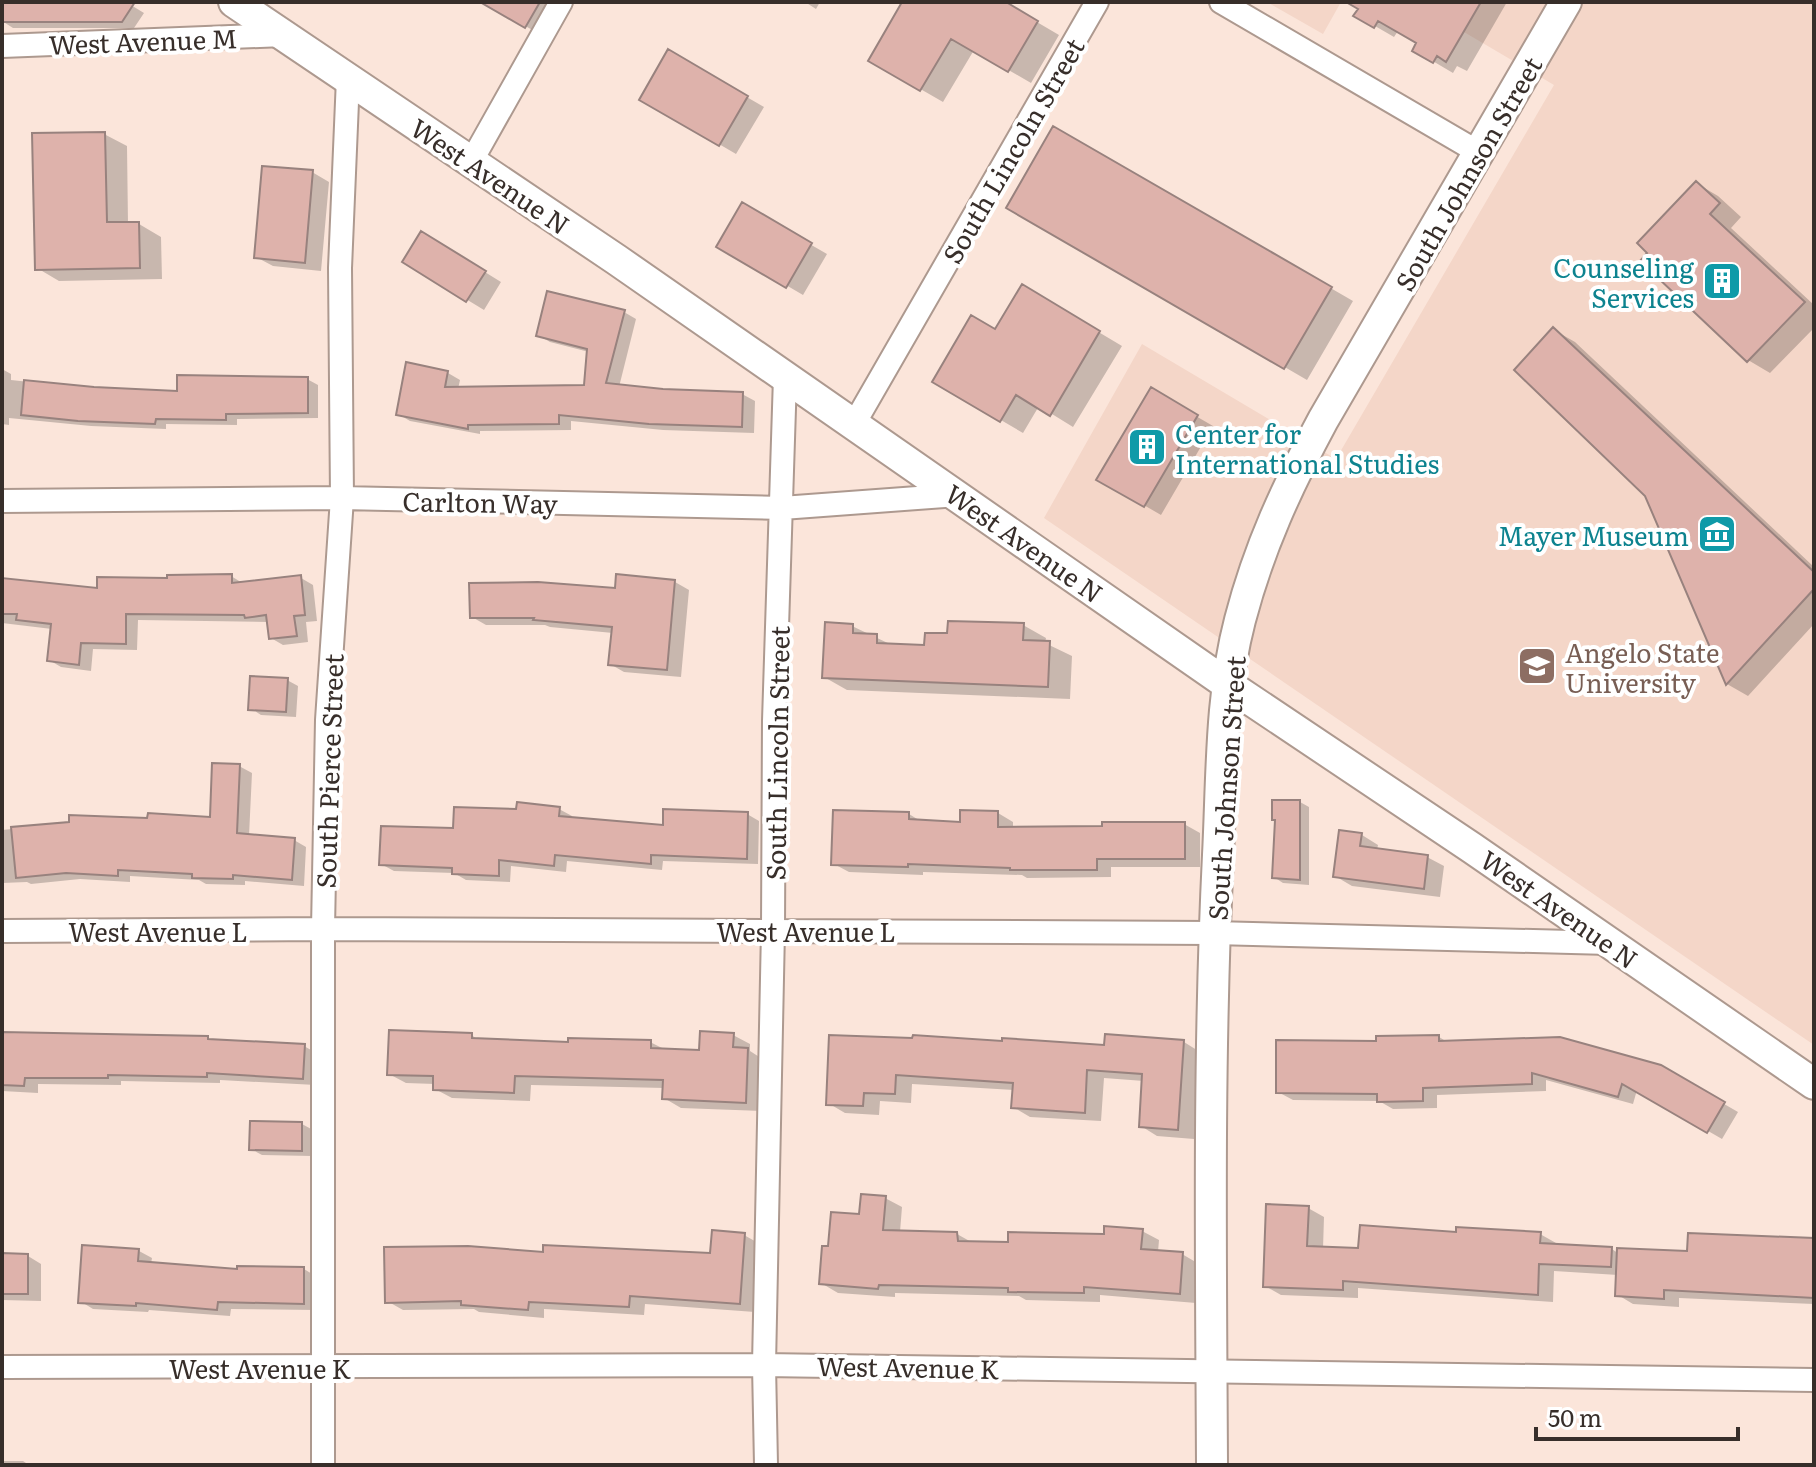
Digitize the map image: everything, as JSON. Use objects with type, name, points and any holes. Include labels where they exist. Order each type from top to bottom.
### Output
[{"type":"main road","name":"West Avenue N","points":[[234,2],[1814,1084]]},
{"type":"main road","name":"South Johnson Street","points":[[1212,1465],[1214,933],[1227,684],[1239,622],[1264,540],[1291,480],[1566,2]]},
{"type":"street","points":[[471,162],[561,2]]},
{"type":"street","name":"South Lincoln Street","points":[[854,424],[1097,2]]},
{"type":"street","points":[[1221,2],[1478,152]]},
{"type":"street","name":"West Avenue M","points":[[2,46],[284,35]]},
{"type":"street","name":"South Pierce Street","points":[[323,1465],[323,929],[327,720],[342,498],[340,268],[348,78]]},
{"type":"street","name":"South Lincoln Street","points":[[766,1465],[764,1365],[774,721],[785,377]]},
{"type":"street","name":"Carlton Way","points":[[2,501],[342,498],[782,508],[958,495]]},
{"type":"street","name":"West Avenue L","points":[[2,931],[323,929],[1214,933],[1610,943]]},
{"type":"street","name":"West Avenue K","points":[[2,1367],[764,1365],[1814,1380]]},
{"type":"shaded area","points":[[1267,2],[1341,2],[1323,34]]},
{"type":"shaded area","name":"Angelo State University","points":[[1413,2],[1814,2],[1814,1045],[1044,518],[1142,344],[1336,459],[1554,85]]},
{"type":"building","points":[[2,2],[135,2],[122,22],[2,22]]},
{"type":"building","points":[[480,2],[540,2],[525,28]]},
{"type":"building","points":[[902,2],[1006,2],[1038,21],[1008,72],[951,39],[920,91],[868,61]]},
{"type":"building","points":[[1346,2],[1481,2],[1446,62],[1437,56],[1433,63],[1412,51],[1416,43],[1378,21],[1374,28],[1353,16],[1358,9]]},
{"type":"building","points":[[668,49],[748,96],[719,146],[639,100]]},
{"type":"building","points":[[1053,126],[1332,287],[1284,369],[1006,208]]},
{"type":"building","points":[[105,132],[107,222],[139,222],[140,268],[35,270],[32,133]]},
{"type":"building","points":[[262,166],[313,170],[305,263],[254,258]]},
{"type":"building","name":"Counseling Services","points":[[1696,181],[1720,203],[1710,214],[1805,302],[1747,362],[1640,261],[1647,253],[1637,243]]},
{"type":"building","points":[[742,202],[812,243],[786,288],[716,247]]},
{"type":"building","points":[[421,231],[486,271],[466,302],[402,262]]},
{"type":"building","points":[[1022,284],[1100,331],[1050,416],[1016,395],[1000,422],[932,382],[971,315],[995,329]]},
{"type":"building","points":[[547,291],[625,310],[606,383],[743,392],[742,427],[649,424],[559,415],[559,424],[468,425],[468,429],[396,415],[406,362],[448,371],[445,387],[584,385],[587,349],[536,336]]},
{"type":"building","name":"Mayer Museum","points":[[1553,327],[1814,572],[1814,589],[1726,685],[1645,496],[1514,370]]},
{"type":"building","points":[[177,375],[308,377],[308,413],[226,414],[226,420],[156,419],[155,424],[21,415],[24,380],[177,391]]},
{"type":"building","name":"Center for International Studies","points":[[1151,387],[1198,415],[1144,507],[1096,480]]},
{"type":"building","points":[[232,574],[232,583],[301,575],[305,615],[294,616],[297,636],[269,639],[266,615],[245,618],[244,615],[126,614],[126,644],[81,643],[79,665],[47,661],[51,624],[16,620],[17,614],[2,614],[2,578],[97,588],[97,577],[167,578],[167,575]]},
{"type":"building","points":[[616,574],[675,580],[667,670],[608,665],[612,627],[534,618],[470,618],[469,583],[538,582],[615,588]]},
{"type":"building","points":[[948,621],[1024,623],[1023,640],[1050,641],[1048,687],[822,678],[825,622],[853,624],[853,633],[877,634],[877,643],[924,645],[925,633],[947,633]]},
{"type":"building","points":[[250,676],[288,678],[286,712],[248,710]]},
{"type":"building","points":[[212,763],[240,764],[237,833],[295,838],[292,880],[233,875],[233,879],[192,878],[192,874],[118,870],[118,876],[66,873],[16,878],[11,827],[69,822],[69,815],[147,818],[148,813],[210,817]]},
{"type":"building","points":[[1272,800],[1300,800],[1300,880],[1272,878],[1275,820],[1272,820]]},
{"type":"building","points":[[517,802],[560,807],[559,816],[663,825],[663,809],[748,812],[747,859],[651,855],[651,864],[555,855],[554,866],[499,860],[499,876],[452,874],[452,868],[379,865],[381,826],[453,828],[454,807],[516,809]]},
{"type":"building","points":[[833,810],[909,812],[909,819],[960,822],[960,810],[998,811],[998,827],[1185,822],[1185,859],[1097,859],[1097,870],[1010,870],[908,864],[908,867],[831,865]]},
{"type":"building","points":[[1339,830],[1362,833],[1360,846],[1428,855],[1424,889],[1333,877]]},
{"type":"building","points":[[389,1030],[472,1033],[472,1038],[568,1042],[568,1038],[651,1040],[651,1048],[699,1050],[700,1031],[734,1033],[733,1047],[748,1048],[746,1103],[662,1099],[663,1080],[515,1076],[514,1093],[433,1090],[433,1076],[387,1075]]},
{"type":"building","points":[[2,1032],[208,1036],[208,1039],[305,1044],[303,1079],[207,1073],[207,1077],[108,1075],[108,1078],[25,1078],[24,1086],[2,1085]]},
{"type":"building","points":[[1105,1034],[1184,1040],[1178,1130],[1139,1127],[1142,1074],[1087,1070],[1085,1113],[1011,1108],[1013,1083],[896,1075],[895,1094],[864,1093],[863,1106],[826,1105],[829,1035],[912,1038],[913,1035],[1002,1041],[1002,1038],[1104,1045]]},
{"type":"building","points":[[1439,1035],[1439,1041],[1560,1037],[1661,1065],[1725,1102],[1707,1133],[1622,1084],[1618,1097],[1532,1073],[1532,1084],[1423,1088],[1423,1101],[1377,1102],[1377,1094],[1276,1093],[1276,1040],[1376,1041],[1376,1036]]},
{"type":"building","points":[[250,1121],[302,1122],[302,1151],[249,1150]]},
{"type":"building","points":[[861,1194],[886,1196],[883,1230],[957,1232],[958,1241],[1008,1242],[1008,1232],[1104,1234],[1104,1226],[1143,1229],[1141,1249],[1183,1252],[1180,1294],[1084,1287],[1084,1293],[879,1285],[878,1289],[819,1284],[822,1246],[828,1246],[831,1212],[859,1214]]},
{"type":"building","points":[[1266,1204],[1309,1206],[1307,1246],[1358,1248],[1360,1225],[1456,1232],[1456,1227],[1541,1232],[1540,1243],[1612,1247],[1611,1267],[1539,1264],[1538,1295],[1343,1281],[1343,1290],[1263,1287]]},
{"type":"building","points":[[712,1230],[745,1233],[740,1304],[630,1296],[629,1307],[529,1302],[528,1310],[461,1305],[461,1301],[385,1303],[384,1247],[468,1246],[543,1252],[543,1245],[710,1253]]},
{"type":"building","points":[[1688,1233],[1814,1238],[1814,1298],[1664,1290],[1664,1299],[1615,1296],[1617,1248],[1687,1251]]},
{"type":"building","points":[[82,1245],[139,1249],[138,1261],[237,1269],[237,1266],[304,1267],[304,1304],[218,1302],[217,1310],[136,1303],[136,1306],[78,1303]]},
{"type":"building","points":[[2,1253],[28,1254],[28,1294],[2,1294]]},
{"type":"place","name":"Counseling Services","points":[[1722,281]]},
{"type":"place","name":"Center for International Studies","points":[[1147,447]]},
{"type":"place","name":"Mayer Museum","points":[[1717,534]]},
{"type":"place","name":"Angelo State University","points":[[1537,666]]}]
